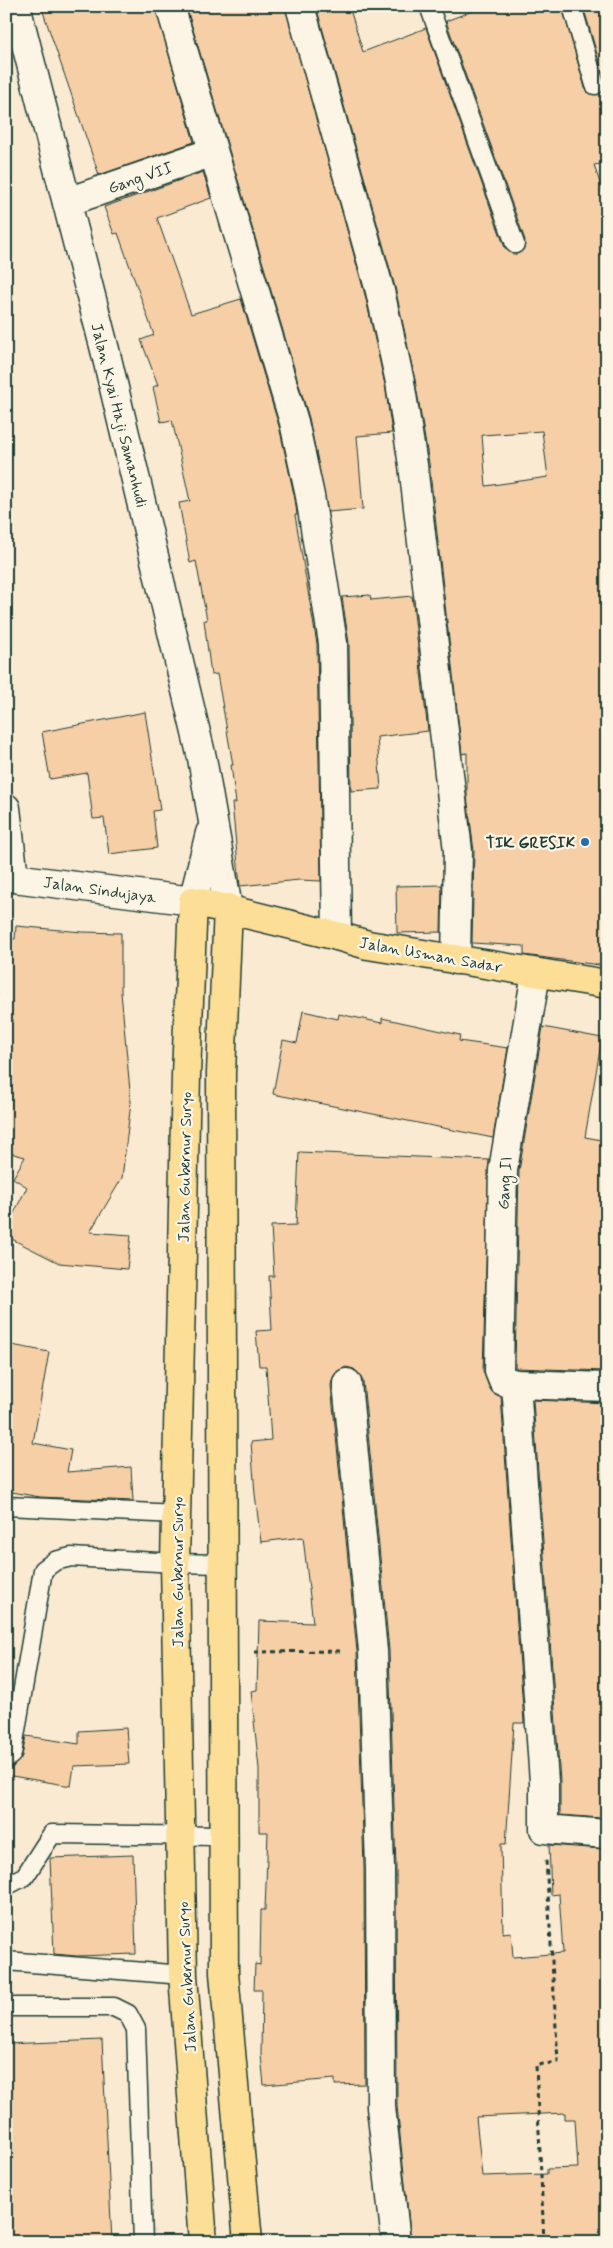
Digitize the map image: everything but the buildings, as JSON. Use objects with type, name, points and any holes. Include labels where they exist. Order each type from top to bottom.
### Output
[{"type":"highway","name":"Jalan Usman Sadar","points":[[193,902],[228,908],[368,945],[607,984]]},
{"type":"highway","name":"Jalan Gubernur Suryo","points":[[193,902],[186,1075],[176,1563],[183,1975],[203,2242]]},
{"type":"highway","points":[[228,908],[221,1073],[224,1973],[248,2242]]},
{"type":"street","name":"Jalan Kyai Haji Samanhudi","points":[[16,6],[105,350],[200,748],[212,826],[228,908]]},
{"type":"street","points":[[170,6],[294,422],[310,496],[333,643],[337,936]]},
{"type":"street","points":[[300,6],[380,291],[400,382],[413,466],[458,851],[456,960]]},
{"type":"street","name":"Gang VII","points":[[67,202],[213,152]]},
{"type":"street","points":[[6,808],[10,877]]},
{"type":"street","name":"Jalan Kyai Haji Samanhudi","points":[[193,902],[212,826]]},
{"type":"street","name":"Jalan Sindujaya","points":[[10,877],[193,902]]},
{"type":"street","name":"Gang II","points":[[516,1384],[503,1381],[499,1371],[503,1170],[536,973]]},
{"type":"street","points":[[347,1382],[373,1651],[380,1868],[381,2107],[396,2242]]},
{"type":"street","points":[[607,1387],[516,1384],[544,1782],[544,1829],[607,1834]]},
{"type":"lane","points":[[429,6],[515,244]]},
{"type":"lane","points":[[572,6],[595,85]]},
{"type":"lane","points":[[6,1506],[177,1514]]},
{"type":"lane","points":[[6,1759],[12,1754],[43,1570],[54,1561],[71,1557],[223,1564]]},
{"type":"lane","points":[[6,1886],[25,1876],[52,1834],[181,1834],[223,1836]]},
{"type":"lane","points":[[6,1961],[183,1975]]},
{"type":"lane","points":[[6,2008],[114,2006],[128,2014],[136,2029],[143,2242]]},
{"type":"path","points":[[223,1652],[373,1651]]},
{"type":"path","points":[[544,1829],[558,2062],[536,2065],[544,2242]]},
{"type":"place","name":"TIK GRESIK","points":[[585,842]]}]
